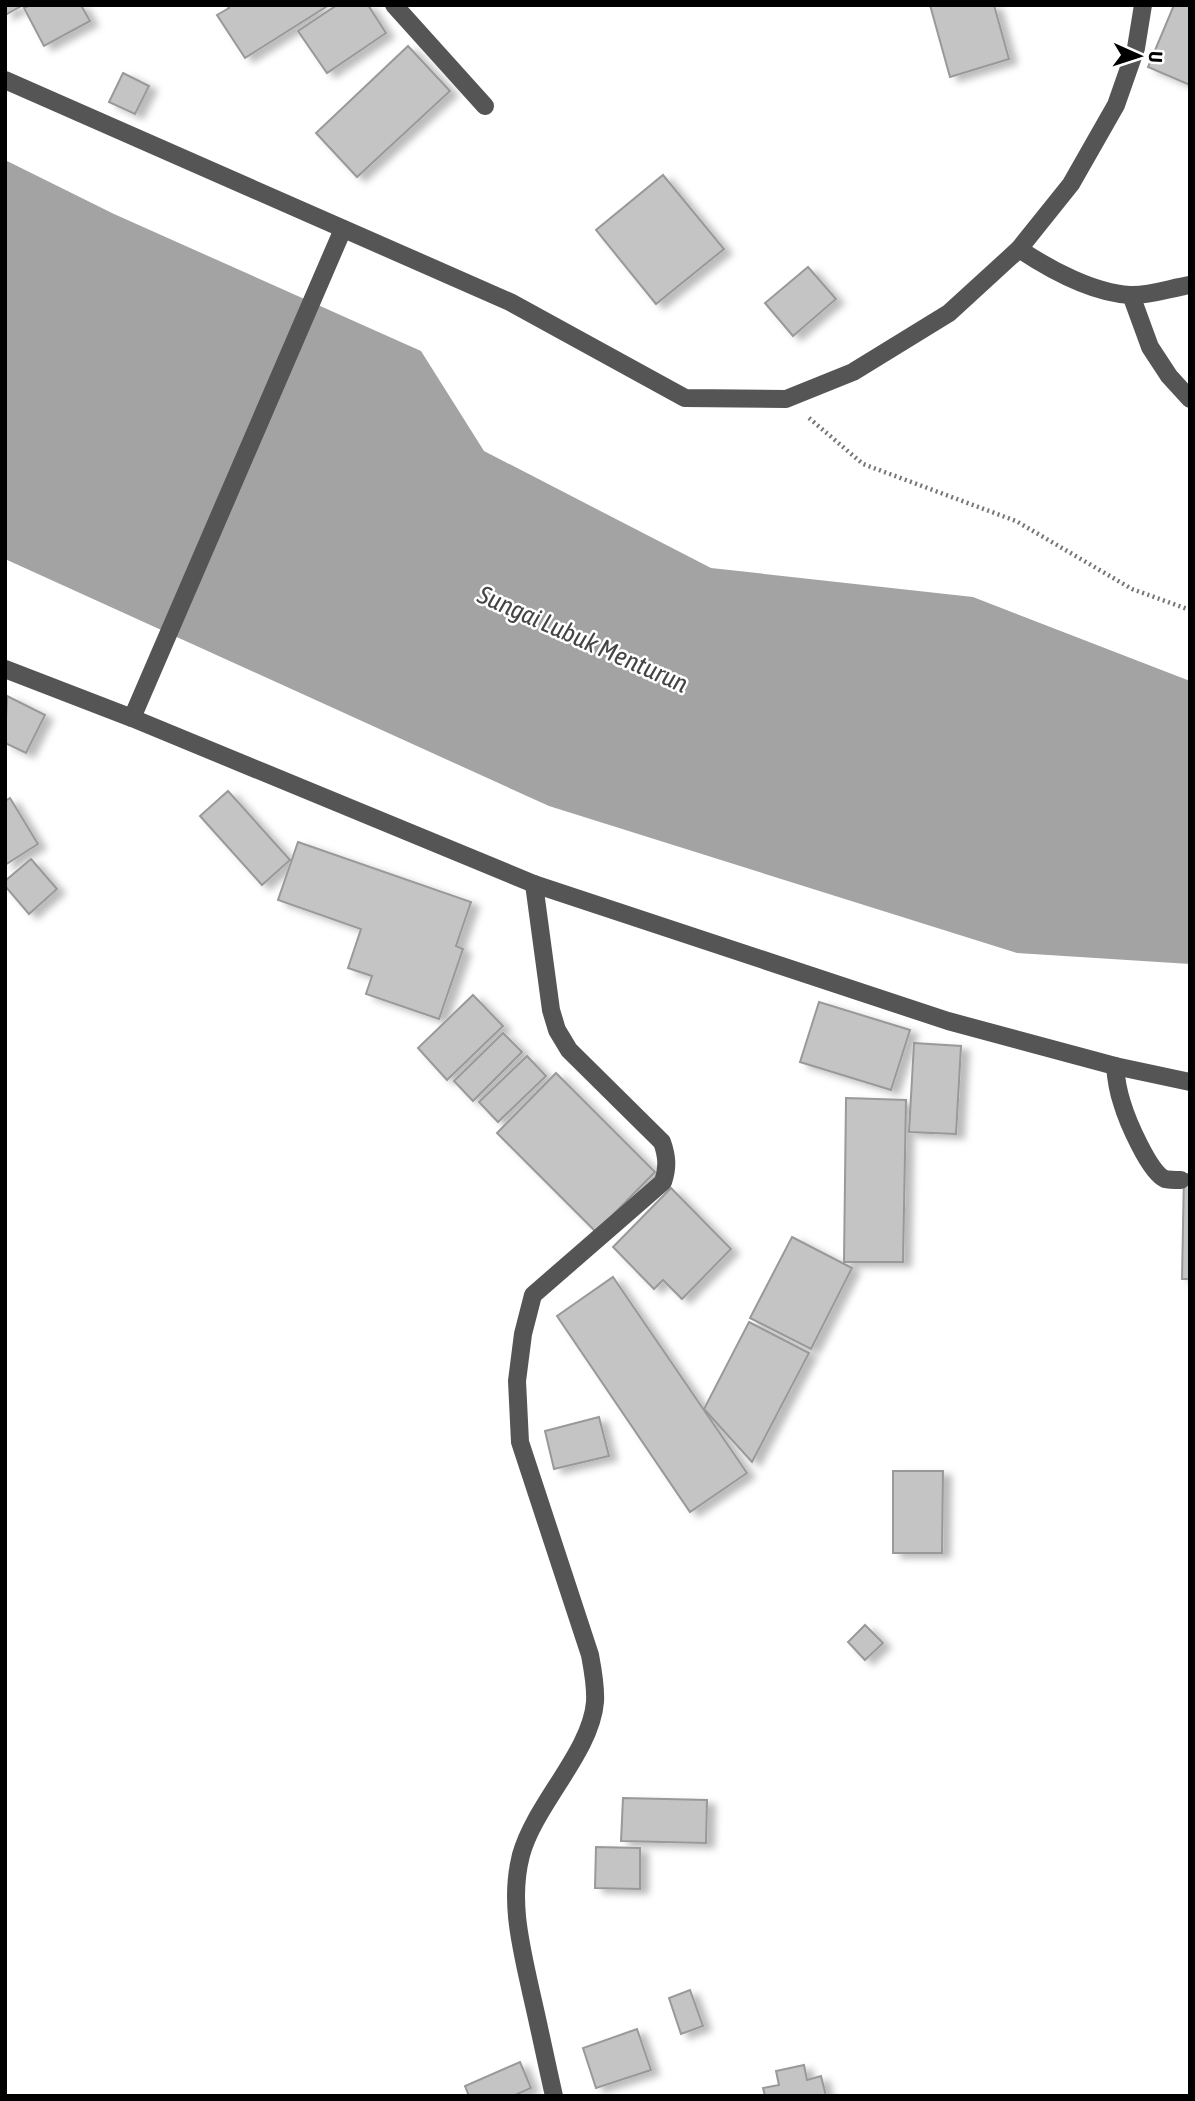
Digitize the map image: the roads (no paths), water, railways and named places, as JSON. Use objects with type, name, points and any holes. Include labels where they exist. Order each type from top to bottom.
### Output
[{"type":"street","points":[[394,5],[485,106]]},
{"type":"street","points":[[5,80],[510,302],[685,398],[786,399],[853,372],[949,313],[1019,249],[1071,184],[1116,105],[1136,48],[1143,5]]},
{"type":"street","points":[[132,718],[343,229]]},
{"type":"street","points":[[1019,249],[1080,281],[1131,295],[1190,285]]},
{"type":"street","points":[[1131,295],[1150,348],[1169,376],[1190,399]]},
{"type":"street","points":[[5,669],[132,718],[534,884],[948,1021],[1115,1066],[1190,1082]]},
{"type":"street","points":[[534,884],[551,1010],[557,1030],[569,1050],[662,1142],[667,1168],[663,1182],[533,1295],[523,1334],[517,1381],[520,1442],[590,1655],[595,1684],[595,1705],[587,1733],[543,1807],[521,1854],[515,1893],[518,1932],[554,2096]]},
{"type":"street","points":[[1115,1066],[1122,1105],[1149,1162],[1158,1174],[1166,1179],[1181,1180]]},
{"type":"water","name":"Sungai Lubuk Menturun","points":[[5,160],[114,214],[421,351],[484,451],[711,568],[973,597],[1190,681],[1190,964],[1017,953],[549,806],[5,559]]}]
